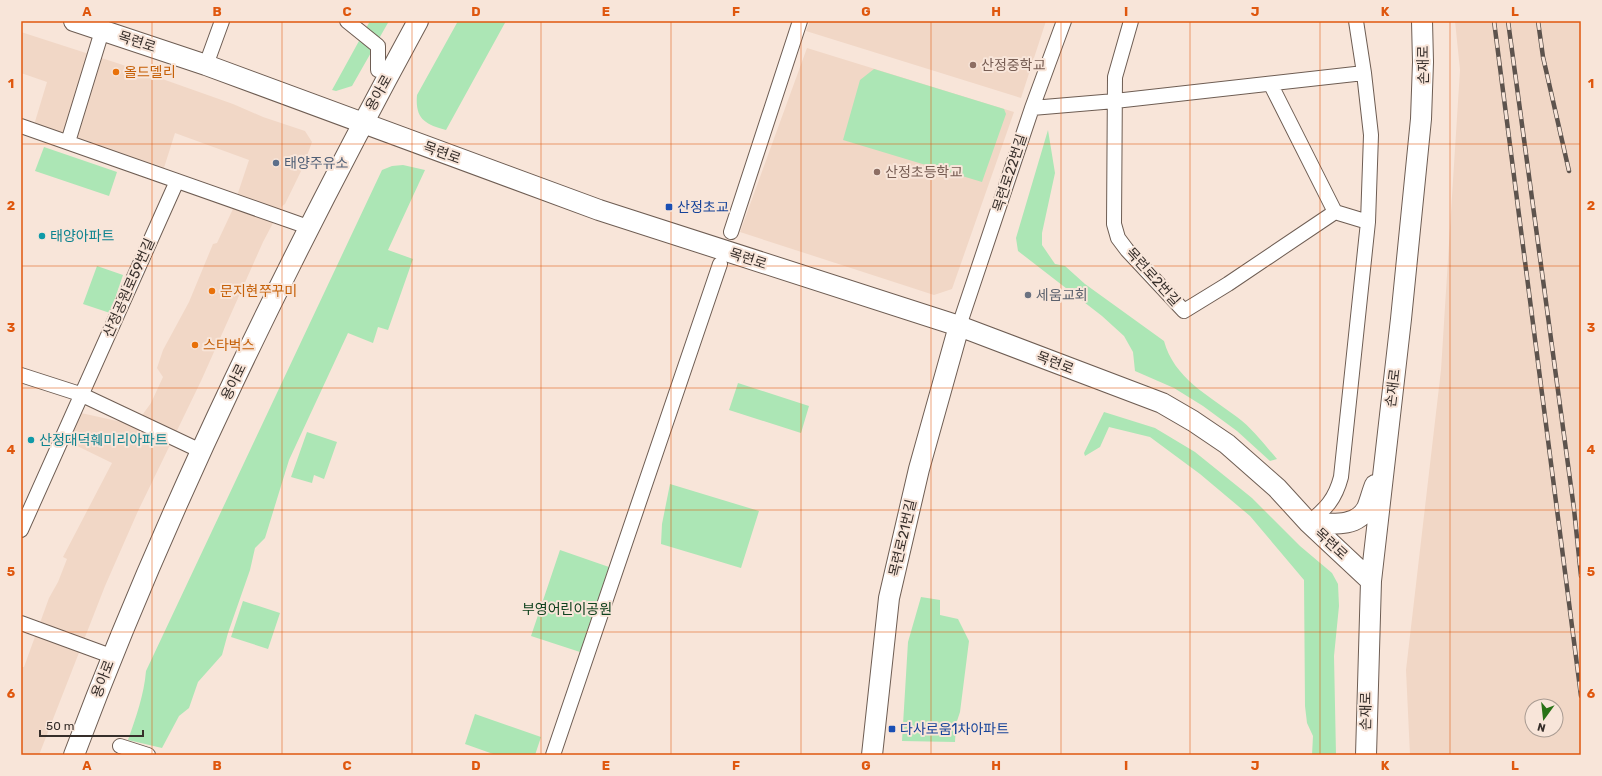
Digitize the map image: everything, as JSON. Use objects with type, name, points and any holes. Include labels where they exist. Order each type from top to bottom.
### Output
[{"type":"main road","name":"목련로","points":[[74,21],[206,65],[599,210],[959,326],[1162,403],[1193,421],[1227,444],[1276,488],[1309,523],[1371,581]]},
{"type":"main road","name":"용아로","points":[[74,755],[111,656],[201,451],[308,227],[362,123],[418,21]]},
{"type":"main road","name":"손재로","points":[[1366,755],[1371,581],[1421,118],[1423,69],[1422,21]]},
{"type":"main road","name":"목련로21번길","points":[[872,755],[890,598],[915,483],[959,326]]},
{"type":"main road","points":[[1309,523],[1345,523],[1358,519],[1366,509],[1385,457]]},
{"type":"street","points":[[206,65],[222,21]]},
{"type":"street","points":[[347,21],[378,46],[378,70]]},
{"type":"street","points":[[731,232],[800,21]]},
{"type":"street","name":"목련로22번길","points":[[959,326],[1032,108],[1064,21]]},
{"type":"street","points":[[1115,101],[1115,77],[1131,21]]},
{"type":"street","points":[[1309,523],[1329,505],[1337,492],[1341,477],[1368,222],[1371,135],[1356,21]]},
{"type":"street","points":[[68,142],[102,31]]},
{"type":"street","points":[[1032,108],[1271,85],[1364,73]]},
{"type":"street","points":[[1271,85],[1335,212],[1368,222]]},
{"type":"street","name":"목련로2번길","points":[[1115,101],[1114,224],[1118,238],[1127,250],[1184,311],[1228,284],[1335,212]]},
{"type":"street","points":[[21,126],[308,227]]},
{"type":"street","name":"산정공원로59번길","points":[[21,530],[80,394],[177,181]]},
{"type":"street","points":[[553,755],[720,264]]},
{"type":"street","points":[[21,375],[80,394],[201,451]]},
{"type":"street","points":[[21,623],[111,656]]},
{"type":"street","points":[[120,746],[148,755]]},
{"type":"shaded area","name":"산정중학교","points":[[810,21],[1046,21],[1021,98],[806,31]]},
{"type":"shaded area","points":[[1455,21],[1581,21],[1581,755],[1410,755],[1406,670],[1441,370],[1460,70]]},
{"type":"shaded area","points":[[21,32],[120,64],[305,131],[312,142],[303,167],[285,204],[282,206],[263,242],[201,381],[138,511],[105,586],[39,755],[21,755],[21,667],[24,667],[49,598],[58,582],[67,559],[63,557],[112,463],[69,442],[81,413],[135,425],[151,403],[163,377],[157,368],[163,350],[189,302],[213,244],[217,243],[232,211],[249,160],[175,133],[163,171],[34,125],[47,82],[21,73]]},
{"type":"shaded area","name":"산정초등학교","points":[[807,48],[1014,112],[952,289],[934,295],[740,232]]},
{"type":"green space","points":[[370,21],[389,21],[352,86],[336,91],[332,90]]},
{"type":"green space","points":[[458,21],[506,21],[446,130],[427,123],[423,119],[418,110],[417,95]]},
{"type":"green space","points":[[874,69],[1004,109],[1006,114],[982,182],[843,140],[860,80]]},
{"type":"green space","points":[[1048,130],[1055,173],[1042,233],[1042,245],[1055,264],[1065,266],[1085,284],[1164,341],[1169,354],[1184,376],[1193,385],[1248,426],[1277,459],[1270,461],[1237,431],[1203,406],[1174,388],[1135,371],[1133,352],[1124,336],[1102,316],[1018,251],[1016,238]]},
{"type":"green space","points":[[44,147],[117,172],[109,196],[35,171]]},
{"type":"green space","points":[[403,165],[425,170],[388,250],[413,259],[388,330],[378,327],[373,343],[348,333],[289,460],[265,538],[255,548],[250,570],[222,655],[198,682],[189,708],[179,716],[162,748],[128,740],[142,697],[146,671],[382,170],[392,166]]},
{"type":"green space","points":[[97,266],[123,275],[110,313],[83,304]]},
{"type":"green space","points":[[738,383],[809,406],[801,433],[729,410]]},
{"type":"green space","points":[[1104,412],[1155,428],[1195,452],[1252,498],[1300,546],[1332,573],[1338,584],[1339,606],[1334,656],[1336,755],[1312,755],[1313,736],[1307,723],[1305,706],[1304,580],[1250,516],[1200,474],[1150,437],[1109,427],[1100,447],[1085,456],[1084,453]]},
{"type":"green space","points":[[307,432],[337,442],[324,479],[314,475],[312,483],[291,477]]},
{"type":"green space","points":[[670,484],[759,511],[741,568],[661,544],[662,524]]},
{"type":"green space","name":"부영어린이공원","points":[[560,550],[609,567],[580,652],[531,636]]},
{"type":"green space","points":[[921,597],[940,600],[940,615],[958,619],[969,641],[960,712],[956,724],[955,742],[902,741],[908,642]]},
{"type":"green space","points":[[243,601],[280,613],[268,649],[231,637]]},
{"type":"green space","points":[[475,714],[541,737],[535,755],[496,755],[465,744]]},
{"type":"railway","points":[[1494,21],[1581,696]]},
{"type":"railway","points":[[1508,21],[1574,509],[1581,576]]},
{"type":"railway","points":[[1538,21],[1543,57],[1569,171]]},
{"type":"place","name":"산정중학교","points":[[973,65]]},
{"type":"place","name":"올드델리","points":[[116,72]]},
{"type":"place","name":"태양주유소","points":[[276,163]]},
{"type":"place","name":"산정초등학교","points":[[877,172]]},
{"type":"place","name":"산정초교","points":[[669,207]]},
{"type":"place","name":"태양아파트","points":[[42,236]]},
{"type":"place","name":"문지현쭈꾸미","points":[[212,291]]},
{"type":"place","name":"세움교회","points":[[1028,295]]},
{"type":"place","name":"스타벅스","points":[[195,345]]},
{"type":"place","name":"산정대덕훼미리아파트","points":[[31,440]]},
{"type":"place","name":"다사로움1차아파트","points":[[892,729]]}]
